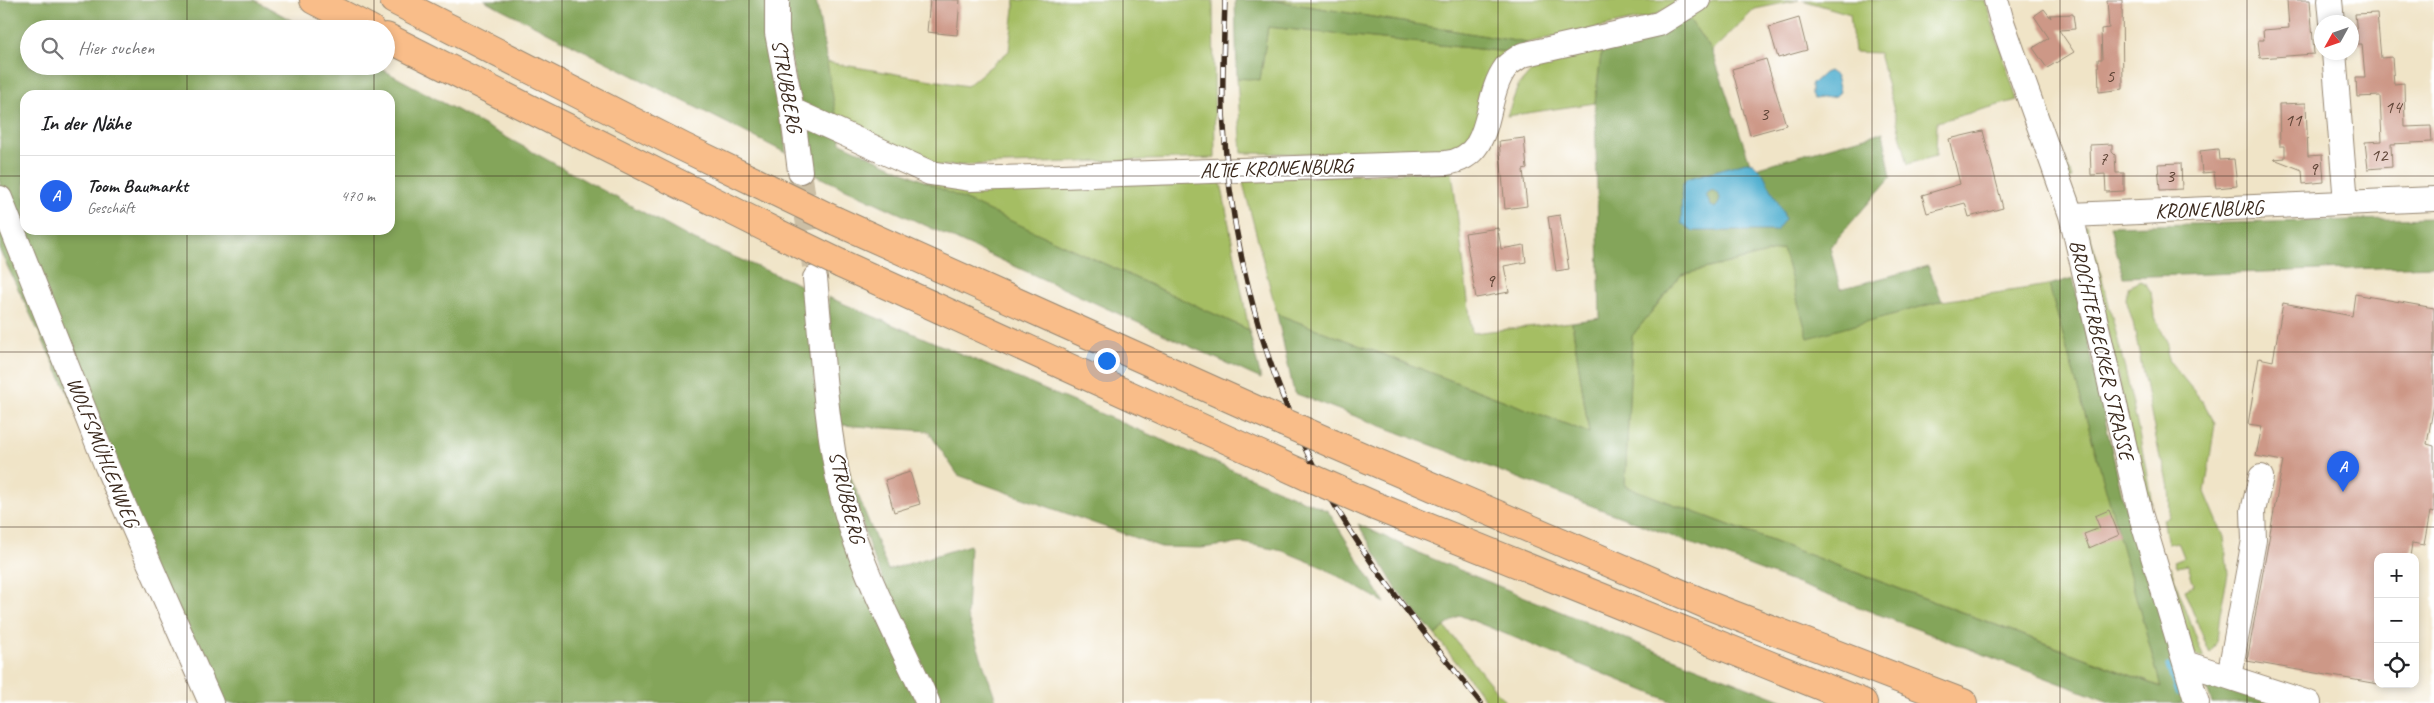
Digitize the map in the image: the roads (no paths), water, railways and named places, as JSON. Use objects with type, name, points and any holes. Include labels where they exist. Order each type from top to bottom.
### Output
[{"type":"highway","points":[[314,0],[353,20]]},
{"type":"highway","points":[[394,0],[836,221],[1283,422],[1710,606],[1964,703]]},
{"type":"highway","points":[[395,42],[841,264],[1309,477],[1375,506],[1863,703]]},
{"type":"street","name":"STRUBBERG","points":[[777,0],[777,33],[792,110],[800,171]]},
{"type":"street","name":"ALTE KRONENBURG","points":[[792,110],[930,173],[970,179],[1446,163],[1460,161],[1472,154],[1480,143],[1496,83],[1507,65],[1522,55],[1659,24],[1698,0]]},
{"type":"street","name":"BROCHTERBECKER STRASSE","points":[[1996,0],[2002,22],[2071,215],[2140,512],[2197,703]]},
{"type":"street","points":[[2330,0],[2331,15]]},
{"type":"street","points":[[2335,60],[2346,203]]},
{"type":"street","name":"WOLFSMÜHLENWEG","points":[[0,198],[107,467],[211,703]]},
{"type":"street","name":"KRONENBURG","points":[[2071,215],[2434,199]]},
{"type":"street","name":"STRUBBERG","points":[[815,278],[828,415],[841,493],[858,545],[928,703]]},
{"type":"street","points":[[2229,677],[2254,540],[2253,511],[2261,477]]},
{"type":"street","points":[[2185,663],[2309,703]]},
{"type":"water","points":[[1829,71],[1836,76],[1840,92],[1836,96],[1814,99],[1811,94],[1811,85]]},
{"type":"water","points":[[1746,162],[1753,163],[1763,173],[1785,219],[1776,231],[1692,231],[1681,223],[1682,185],[1686,179]],"holes":[[[1712,190],[1720,198],[1715,208],[1710,205],[1706,194]]]},
{"type":"waterway","points":[[2168,666],[2177,693],[2181,693]]},
{"type":"tunnel","points":[[800,171],[814,266]]},
{"type":"railway","points":[[1225,0],[1223,112],[1227,166],[1245,275],[1259,328],[1276,380],[1297,431],[1321,480],[1348,527],[1395,595],[1481,703]]},
{"type":"place","name":"Toom Baumarkt","points":[[2343,492]]}]
